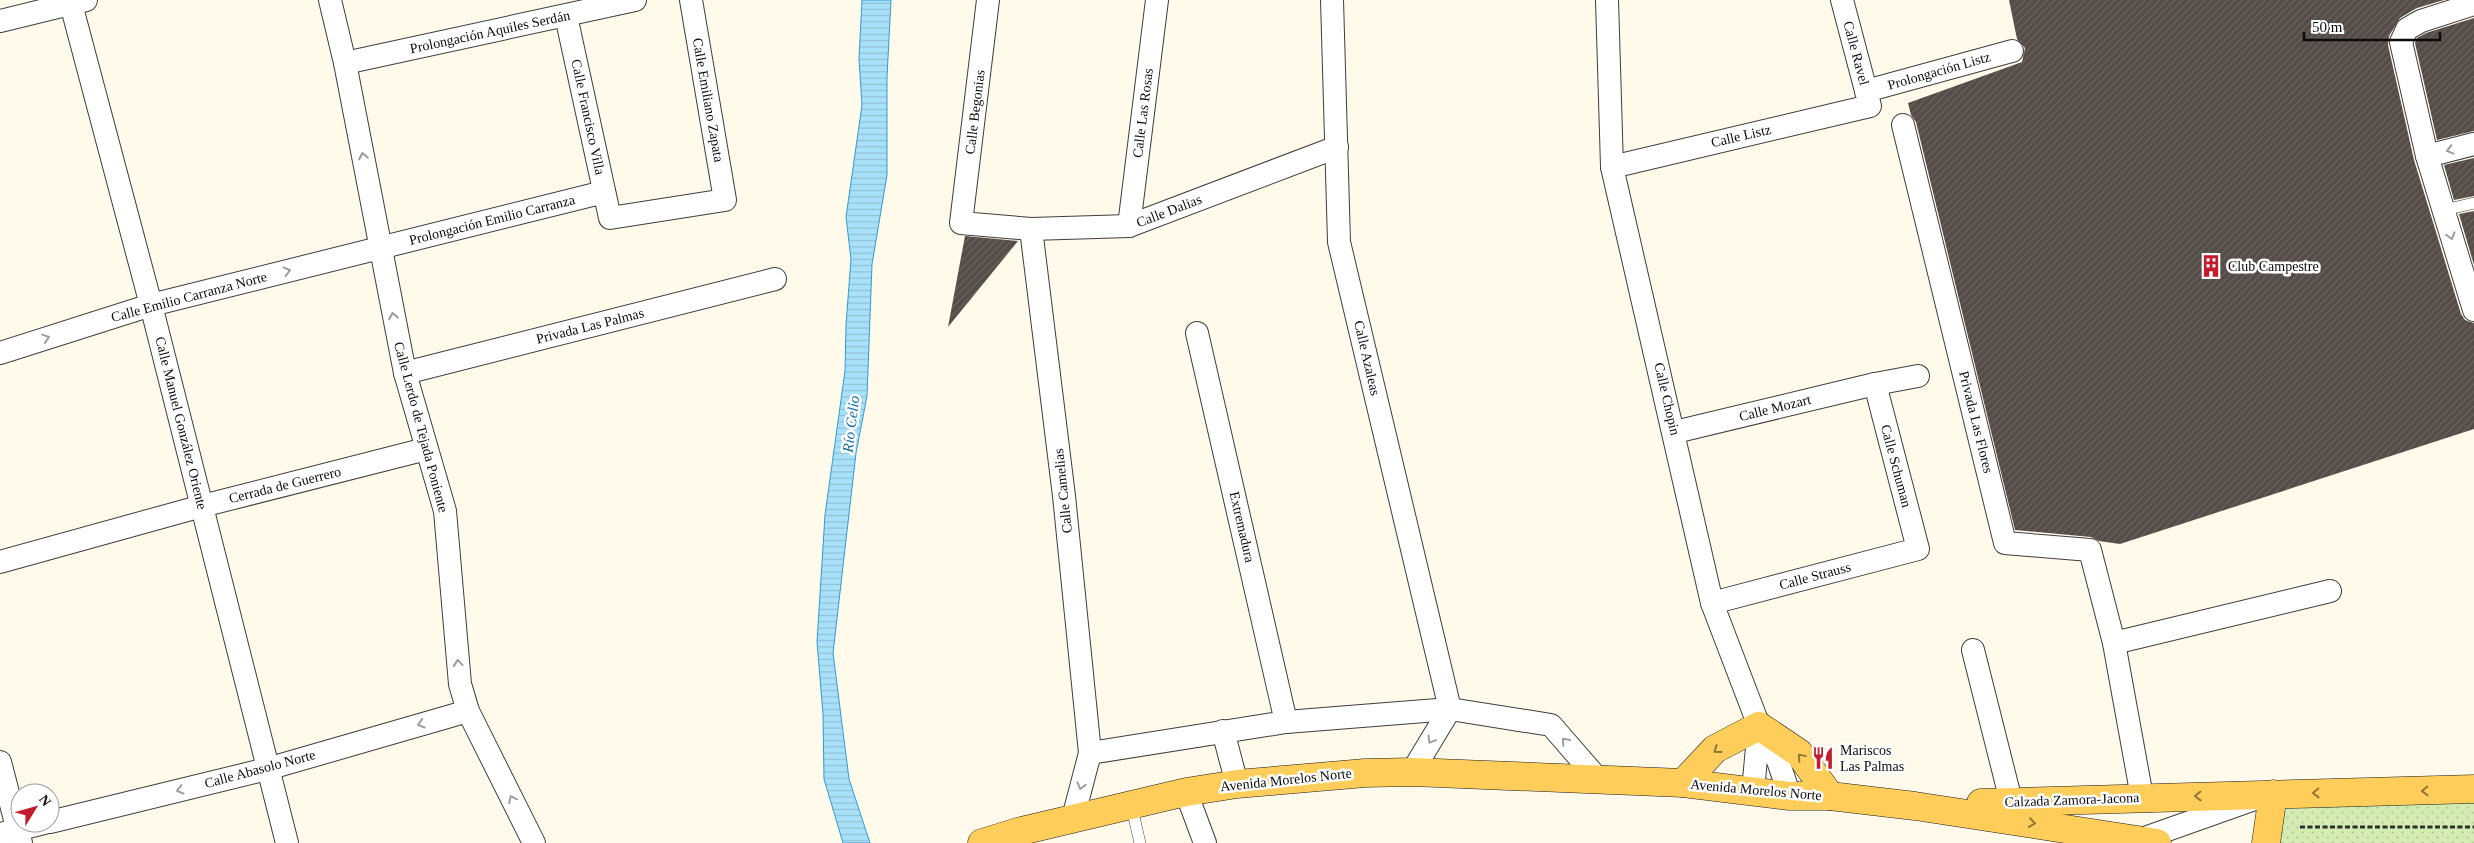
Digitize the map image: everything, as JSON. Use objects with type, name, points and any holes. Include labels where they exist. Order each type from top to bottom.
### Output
[{"type":"main road","points":[[1683,783],[1715,749],[1758,726],[1799,753],[1830,796]]},
{"type":"main road","name":"Avenida Morelos Norte","points":[[982,843],[1023,837],[1073,818],[1186,792],[1237,784],[1365,773],[1412,772],[1597,778],[1683,783],[1790,796],[1830,796],[1915,806]]},
{"type":"main road","name":"Calzada Zamora-Jacona","points":[[1915,806],[2142,797],[2474,789]]},
{"type":"main road","points":[[2266,843],[2268,795]]},
{"type":"main road","name":"Calzada Zamora-Jacona","points":[[1915,806],[2144,842]]},
{"type":"street","name":"Calle Lerdo de Tejada Poniente","points":[[330,0],[345,63],[405,373],[444,511],[460,684],[468,711],[534,843]]},
{"type":"street","name":"Prolongación Aquiles Serdán","points":[[345,63],[635,0]]},
{"type":"street","name":"Calle Emiliano Zapata","points":[[610,218],[725,200],[691,0]]},
{"type":"street","name":"Calle Begonias","points":[[962,223],[988,0]]},
{"type":"street","name":"Calle Las Rosas","points":[[1129,226],[1157,0]]},
{"type":"street","name":"Calle Azaleas","points":[[1332,0],[1339,242],[1450,709]]},
{"type":"street","name":"Calle Chopin","points":[[1607,0],[1612,166],[1675,432],[1712,603],[1758,726],[1753,791]]},
{"type":"street","name":"Calle Ravel","points":[[1842,0],[1868,99]]},
{"type":"street","points":[[0,21],[78,2]]},
{"type":"street","name":"Calle Manuel González Oriente","points":[[78,2],[151,305],[287,843]]},
{"type":"street","points":[[2474,4],[2421,21],[2407,29],[2401,42],[2427,156],[2444,210],[2469,277],[2474,310]]},
{"type":"street","name":"Calle Francisco Villa","points":[[566,16],[610,218]]},
{"type":"street","name":"Prolongación Listz","points":[[1868,99],[2012,51]]},
{"type":"street","name":"Calle Listz","points":[[1612,166],[1868,99]]},
{"type":"street","name":"Privada Las Flores","points":[[1903,124],[2005,543],[2090,550],[2114,643],[2142,797]]},
{"type":"street","points":[[2427,156],[2474,144]]},
{"type":"street","name":"Calle Dalias","points":[[962,223],[1031,229],[1129,226],[1337,147]]},
{"type":"street","name":"Prolongación Emilio Carranza","points":[[380,247],[604,192]]},
{"type":"street","name":"Calle Camelias","points":[[1031,229],[1064,496],[1090,753]]},
{"type":"street","name":"Calle Emilio Carranza Norte","points":[[0,353],[151,305],[380,247]]},
{"type":"street","name":"Privada Las Palmas","points":[[405,373],[775,279]]},
{"type":"street","name":"Extremadura","points":[[1197,333],[1286,722]]},
{"type":"street","name":"Calle Mozart","points":[[1675,432],[1875,384],[1918,376]]},
{"type":"street","name":"Calle Schuman","points":[[1875,384],[1918,549]]},
{"type":"street","name":"Cerrada de Guerrero","points":[[0,562],[202,506],[426,449]]},
{"type":"street","name":"Calle Strauss","points":[[1712,603],[1918,549]]},
{"type":"street","points":[[2114,643],[2330,591]]},
{"type":"street","points":[[1973,650],[2011,802]]},
{"type":"street","points":[[1412,772],[1450,709]]},
{"type":"street","points":[[1073,818],[1090,753],[1286,722],[1450,709],[1550,725],[1597,778]]},
{"type":"street","name":"Calle Abasolo Norte","points":[[60,820],[267,769],[468,711]]},
{"type":"street","points":[[1758,726],[1778,761],[1790,796]]},
{"type":"street","points":[[1223,731],[1237,784]]},
{"type":"street","points":[[0,762],[13,836]]},
{"type":"street","points":[[1186,792],[1204,843]]},
{"type":"street","points":[[2144,842],[2268,795]]},
{"type":"lane","points":[[2444,210],[2474,202]]},
{"type":"lane","points":[[1131,804],[1140,843]]},
{"type":"path","points":[[2300,827],[2474,827]]},
{"type":"green space","points":[[2474,801],[2474,843],[2277,843],[2279,809]]},
{"type":"water","name":"Río Celio","points":[[862,0],[891,0],[887,77],[887,175],[872,264],[867,396],[856,453],[833,653],[849,779],[870,843],[843,843],[824,779],[823,714],[817,642],[825,515],[845,371],[851,259],[846,217],[862,105],[859,59]]},
{"type":"building","name":"Club Campestre","points":[[2009,0],[2444,0],[2417,8],[2400,18],[2389,36],[2388,45],[2414,160],[2461,314],[2465,320],[2474,323],[2474,429],[2120,544],[2099,541],[2091,537],[2015,530],[1916,122],[1911,115],[1908,103],[2022,62],[2025,48],[2017,39]]},
{"type":"building","points":[[2474,18],[2474,131],[2437,140],[2415,43],[2417,38],[2426,33]]},
{"type":"building","points":[[2474,158],[2474,196],[2454,200],[2444,165]]},
{"type":"building","points":[[2474,211],[2474,265],[2459,214]]},
{"type":"building","points":[[965,236],[1018,241],[948,327]]},
{"type":"place","name":"Club Campestre","points":[[2211,266]]},
{"type":"place","name":"Mariscos Las Palmas","points":[[1823,758]]}]
